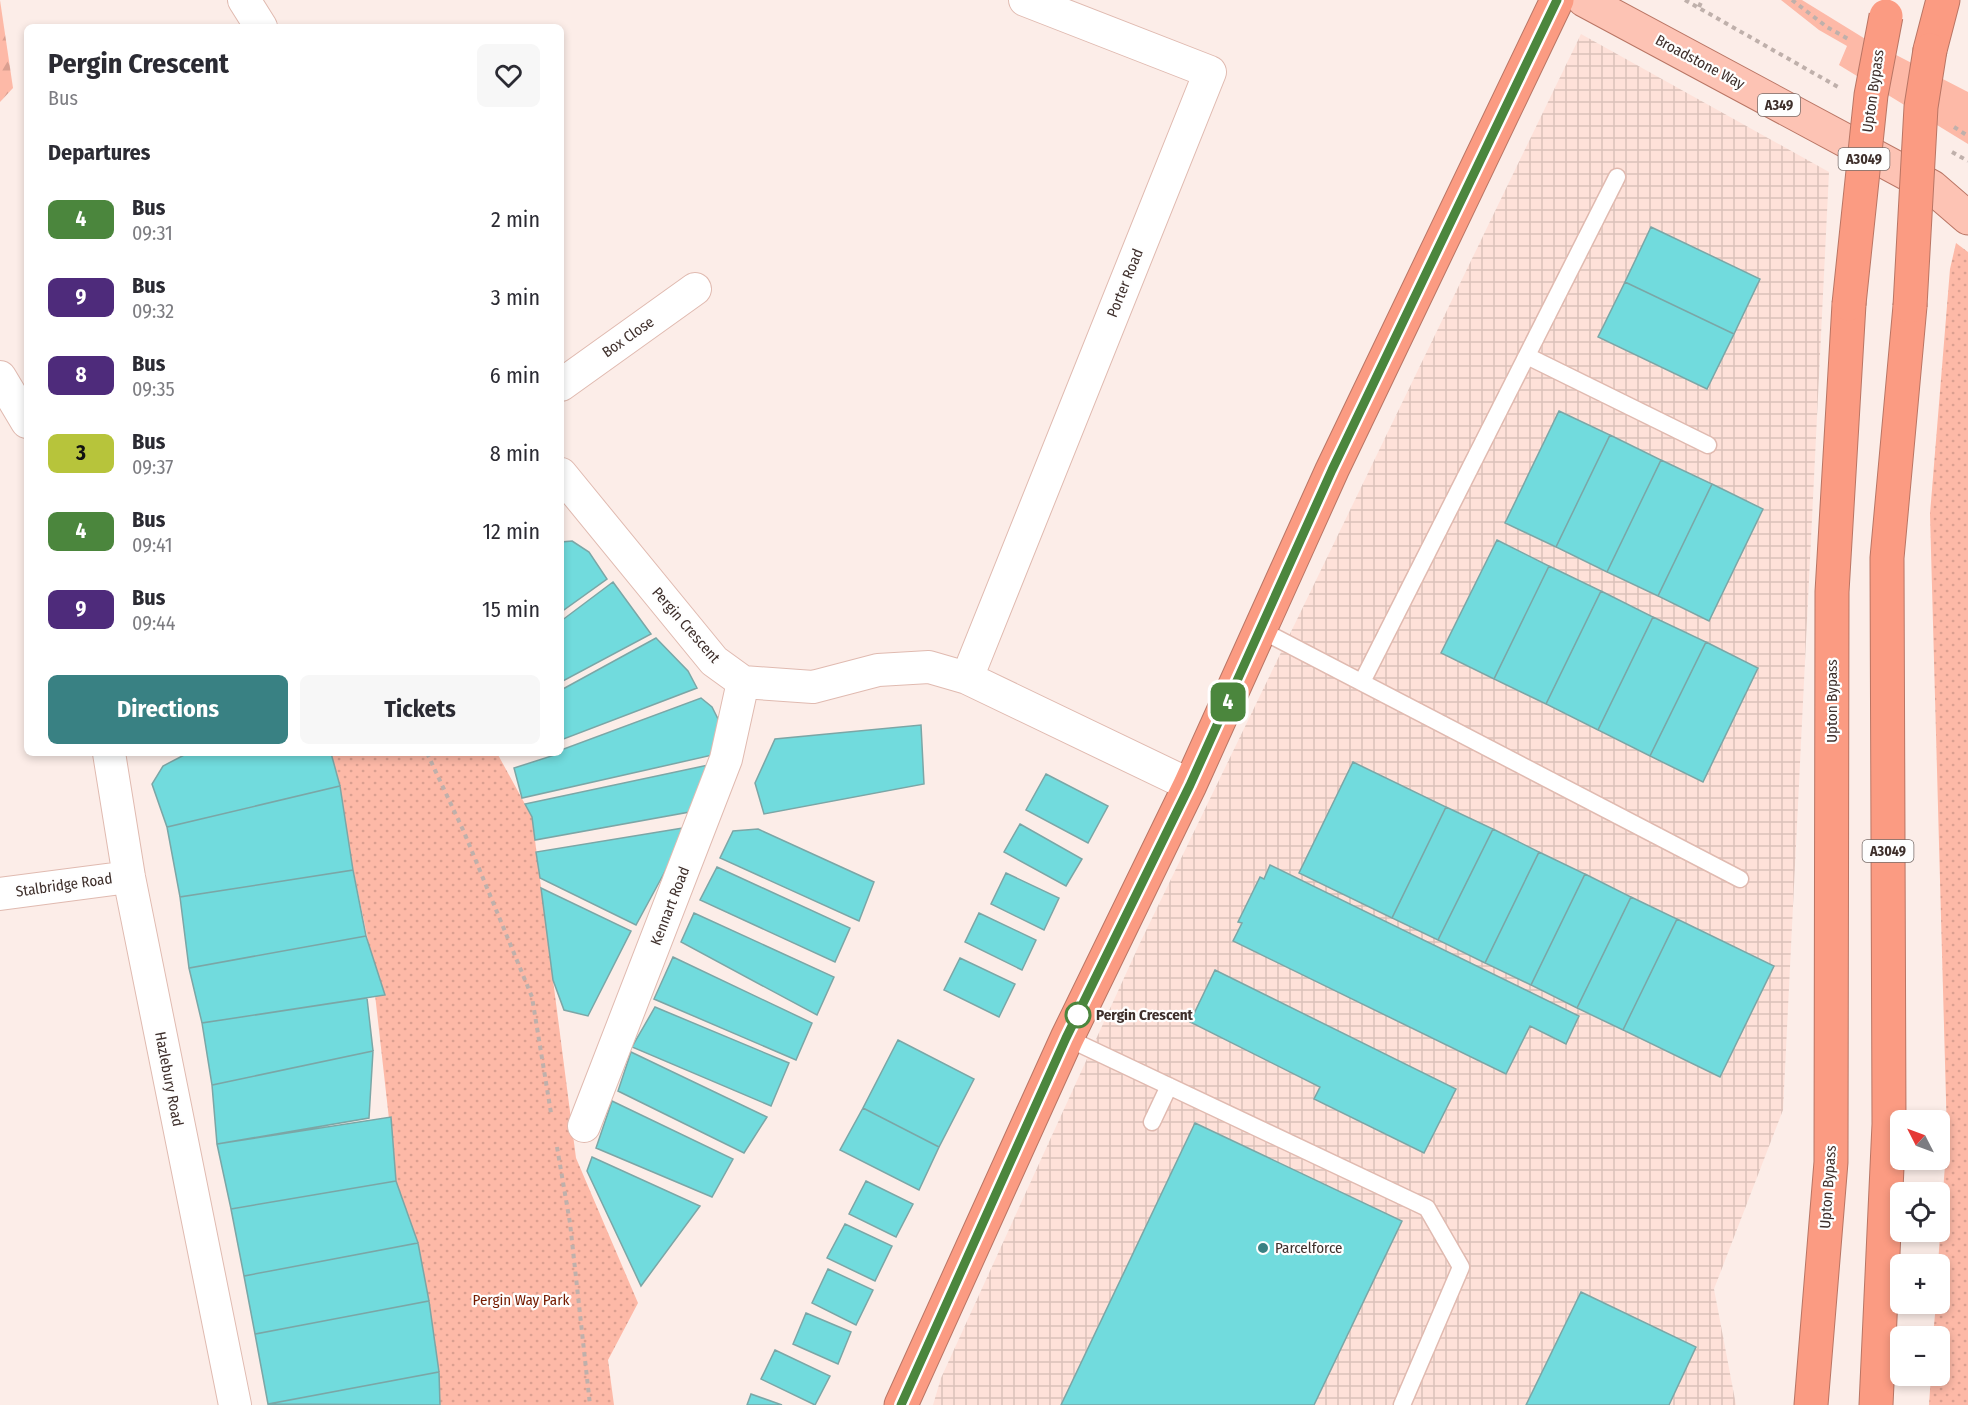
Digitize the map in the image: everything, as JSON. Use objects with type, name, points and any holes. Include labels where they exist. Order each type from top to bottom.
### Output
[{"type":"highway","points":[[901,1405],[1066,1038],[1190,785],[1332,470],[1557,0]]},
{"type":"highway","name":"A3049","points":[[1876,1405],[1889,1124],[1887,558],[1910,306],[1921,107],[1930,50],[1943,0]]},
{"type":"highway","name":"Upton Bypass","points":[[1811,1405],[1832,1162],[1832,592],[1849,304],[1871,95],[1888,8]]},
{"type":"main road","name":"Broadstone Way","points":[[1584,0],[1932,187],[1968,218]]},
{"type":"street","points":[[244,0],[259,24]]},
{"type":"street","name":"Porter Road","points":[[967,678],[1210,72],[1025,0]]},
{"type":"street","name":"Box Close","points":[[564,383],[695,289]]},
{"type":"street","points":[[0,377],[24,417]]},
{"type":"street","name":"Pergin Crescent","points":[[564,485],[714,661],[744,682]]},
{"type":"street","points":[[744,682],[813,687],[879,670],[929,667],[967,678],[1190,785]]},
{"type":"street","name":"Kennart Road","points":[[585,1126],[726,759],[744,682]]},
{"type":"street","name":"Hazlebury Road","points":[[109,756],[129,877],[235,1405]]},
{"type":"street","name":"Stalbridge Road","points":[[0,894],[129,877]]},
{"type":"lane","points":[[1362,682],[1617,177]]},
{"type":"lane","points":[[1527,356],[1707,445]]},
{"type":"lane","points":[[1261,630],[1740,879]]},
{"type":"lane","points":[[1066,1038],[1427,1208],[1461,1267],[1402,1405]]},
{"type":"lane","points":[[1152,1122],[1169,1086]]},
{"type":"path","points":[[1685,0],[1844,90]]},
{"type":"path","points":[[1699,7],[1702,0]]},
{"type":"path","points":[[1947,149],[1968,161]]},
{"type":"path","points":[[428,756],[464,832],[532,997],[553,1122]]},
{"type":"path","points":[[556,1144],[570,1223],[590,1405]]},
{"type":"shaded area","points":[[1581,34],[1829,172],[1783,1110],[1714,1289],[1736,1405],[933,1405],[941,1378],[1140,943]]},
{"type":"green space","points":[[0,0],[13,88],[0,102]]},
{"type":"green space","points":[[1781,0],[1802,0],[1867,40],[1968,92],[1968,144],[1839,65],[1847,46],[1819,30]]},
{"type":"green space","points":[[1956,243],[1968,252],[1968,1405],[1929,1405],[1930,1386],[1950,1386],[1950,1326],[1934,1326],[1935,1314],[1950,1314],[1950,1254],[1939,1254],[1940,1242],[1950,1242],[1950,1182],[1944,1182],[1945,1170],[1950,1170],[1950,1110],[1946,1110],[1930,514],[1950,269]]},
{"type":"green space","name":"Pergin Way Park","points":[[330,756],[499,756],[532,817],[576,1158],[638,1303],[608,1360],[614,1405],[431,1405],[396,1181],[370,950]]},
{"type":"building","points":[[1651,227],[1760,279],[1734,334],[1625,282]]},
{"type":"building","points":[[1625,282],[1734,334],[1707,389],[1598,337]]},
{"type":"building","points":[[1559,411],[1610,435],[1556,547],[1505,523]]},
{"type":"building","points":[[1610,435],[1661,460],[1607,572],[1556,547]]},
{"type":"building","points":[[1661,460],[1712,484],[1658,596],[1607,572]]},
{"type":"building","points":[[1712,484],[1763,509],[1709,621],[1658,596]]},
{"type":"building","points":[[1497,540],[1549,566],[1494,679],[1441,653]]},
{"type":"building","points":[[572,541],[589,552],[607,579],[564,610],[564,542]]},
{"type":"building","points":[[1549,566],[1601,591],[1546,704],[1494,679]]},
{"type":"building","points":[[613,582],[651,634],[564,680],[564,619]]},
{"type":"building","points":[[1601,591],[1653,617],[1598,730],[1546,704]]},
{"type":"building","points":[[1653,617],[1706,642],[1650,756],[1598,730]]},
{"type":"building","points":[[656,638],[688,671],[697,688],[564,739],[564,688]]},
{"type":"building","points":[[1706,642],[1758,668],[1703,782],[1650,756]]},
{"type":"building","points":[[701,698],[712,707],[718,719],[717,754],[522,798],[514,768],[552,756],[564,756],[564,749]]},
{"type":"building","points":[[921,725],[924,784],[764,814],[755,783],[775,739]]},
{"type":"building","points":[[182,756],[332,756],[340,786],[167,827],[152,784],[163,766]]},
{"type":"building","points":[[1353,762],[1446,807],[1392,918],[1299,873]]},
{"type":"building","points":[[713,764],[695,811],[535,840],[532,817],[525,804]]},
{"type":"building","points":[[1046,774],[1108,806],[1088,843],[1026,810]]},
{"type":"building","points":[[340,786],[353,870],[180,897],[167,827]]},
{"type":"building","points":[[1446,807],[1493,829],[1438,940],[1392,918]]},
{"type":"building","points":[[1020,824],[1082,859],[1066,886],[1004,852]]},
{"type":"building","points":[[689,827],[636,925],[540,878],[536,852]]},
{"type":"building","points":[[758,829],[874,882],[859,921],[720,858],[733,831]]},
{"type":"building","points":[[1493,829],[1539,852],[1485,963],[1438,940]]},
{"type":"building","points":[[1539,852],[1585,874],[1531,985],[1485,963]]},
{"type":"building","points":[[1270,865],[1579,1016],[1566,1044],[1530,1026],[1506,1074],[1233,941],[1242,923],[1238,922],[1260,877],[1264,879]]},
{"type":"building","points":[[717,867],[850,928],[835,962],[700,900]]},
{"type":"building","points":[[353,870],[366,936],[189,968],[180,897]]},
{"type":"building","points":[[1006,873],[1059,898],[1044,930],[991,904]]},
{"type":"building","points":[[1585,874],[1631,897],[1577,1008],[1531,985]]},
{"type":"building","points":[[541,888],[631,931],[588,1016],[564,1010],[553,980]]},
{"type":"building","points":[[1631,897],[1677,919],[1623,1030],[1577,1008]]},
{"type":"building","points":[[694,913],[834,977],[817,1015],[681,942]]},
{"type":"building","points":[[979,913],[1036,940],[1022,970],[965,942]]},
{"type":"building","points":[[1677,919],[1774,966],[1720,1077],[1623,1030]]},
{"type":"building","points":[[366,936],[385,995],[202,1023],[189,968]]},
{"type":"building","points":[[673,957],[812,1023],[796,1060],[654,999]]},
{"type":"building","points":[[960,958],[1015,984],[999,1017],[944,990]]},
{"type":"building","points":[[1215,970],[1456,1089],[1424,1153],[1314,1099],[1320,1087],[1190,1022]]},
{"type":"building","points":[[367,998],[373,1051],[212,1085],[202,1023]]},
{"type":"building","points":[[655,1007],[789,1063],[771,1106],[632,1047]]},
{"type":"building","points":[[898,1040],[974,1079],[939,1147],[863,1108]]},
{"type":"building","points":[[373,1051],[369,1118],[217,1144],[212,1085]]},
{"type":"building","points":[[631,1052],[767,1117],[744,1153],[618,1091]]},
{"type":"building","points":[[612,1101],[733,1159],[712,1197],[596,1148]]},
{"type":"building","points":[[863,1108],[939,1147],[919,1190],[840,1150]]},
{"type":"building","points":[[391,1117],[396,1181],[231,1209],[217,1144]]},
{"type":"building","name":"Parcelforce","points":[[1195,1123],[1402,1221],[1314,1405],[1061,1405]]},
{"type":"building","points":[[592,1157],[700,1206],[641,1286],[587,1171]]},
{"type":"building","points":[[396,1181],[418,1243],[244,1276],[231,1209]]},
{"type":"building","points":[[866,1181],[913,1204],[896,1237],[849,1214]]},
{"type":"building","points":[[845,1224],[892,1246],[875,1281],[827,1258]]},
{"type":"building","points":[[418,1243],[429,1301],[255,1334],[244,1276]]},
{"type":"building","points":[[828,1269],[873,1290],[856,1325],[812,1303]]},
{"type":"building","points":[[1581,1292],[1696,1347],[1669,1405],[1526,1405]]},
{"type":"building","points":[[429,1301],[439,1372],[268,1404],[255,1334]]},
{"type":"building","points":[[806,1313],[851,1332],[838,1364],[793,1344]]},
{"type":"building","points":[[775,1350],[830,1376],[815,1405],[761,1379]]},
{"type":"building","points":[[439,1372],[440,1405],[268,1404]]},
{"type":"building","points":[[751,1394],[782,1405],[747,1405]]},
{"type":"bus line","name":"4","points":[[901,1405],[1066,1038],[1190,785],[1332,470],[1557,0]]},
{"type":"place","name":"Pergin Crescent","points":[[1078,1015]]},
{"type":"place","name":"Parcelforce","points":[[1263,1248]]}]
